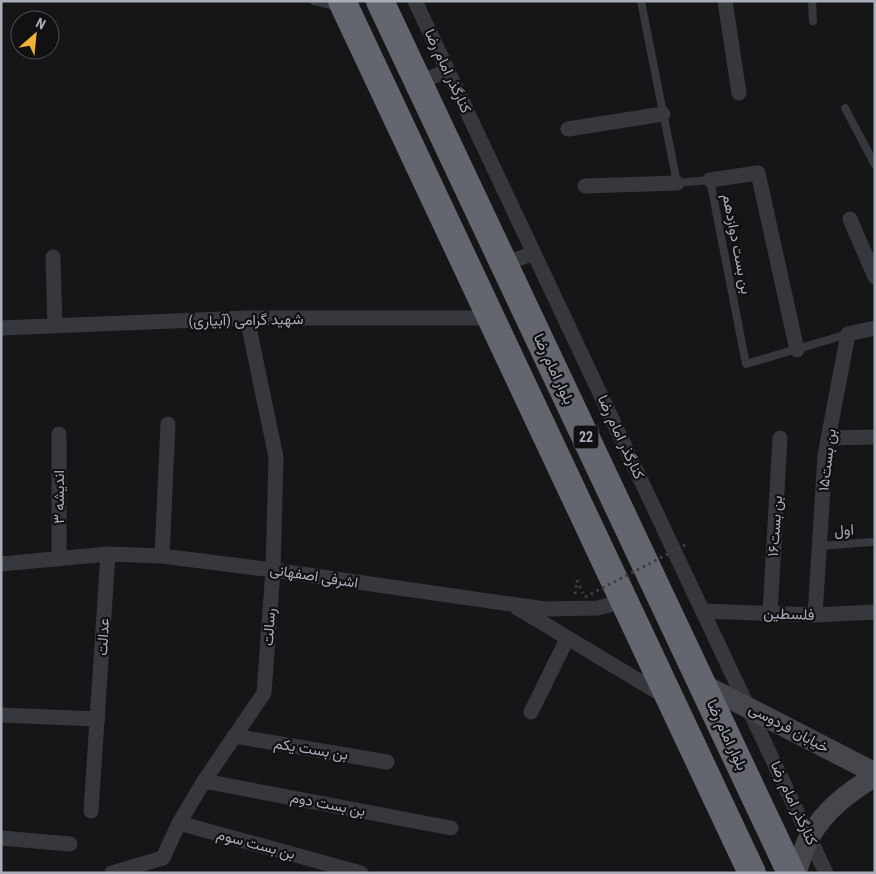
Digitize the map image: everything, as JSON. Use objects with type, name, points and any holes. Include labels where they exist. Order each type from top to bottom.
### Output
[{"type":"highway","name":"بلوار امام رضا","points":[[380,1],[791,873]]},
{"type":"highway","name":"22","points":[[343,5],[752,873]]},
{"type":"main road","name":"خیابان فردوسی","points":[[702,684],[748,706],[875,774],[844,796],[826,815],[810,837],[796,873]]},
{"type":"street","name":"کنارگذر امام رضا","points":[[415,1],[826,873]]},
{"type":"street","points":[[725,1],[739,93]]},
{"type":"street","points":[[418,82],[448,71]]},
{"type":"street","points":[[568,129],[664,114]]},
{"type":"street","points":[[710,180],[758,173],[797,350]]},
{"type":"street","points":[[584,186],[677,183]]},
{"type":"street","points":[[850,219],[875,277]]},
{"type":"street","points":[[504,264],[534,252]]},
{"type":"street","points":[[54,257],[55,326]]},
{"type":"street","name":"شهید گرامی (آبیاری)","points":[[1,328],[248,318],[491,318]]},
{"type":"street","name":"رسالت","points":[[112,873],[163,858],[179,823],[204,781],[264,693],[273,570],[276,457],[248,318]]},
{"type":"street","points":[[848,334],[875,328]]},
{"type":"street","name":"بن بست۱۵","points":[[816,615],[825,455],[848,334]]},
{"type":"street","points":[[162,556],[168,424]]},
{"type":"street","name":"اندیشه ۳","points":[[59,434],[59,559]]},
{"type":"street","points":[[828,438],[875,437]]},
{"type":"street","name":"بن بست۱۶","points":[[770,613],[780,438]]},
{"type":"street","name":"اشرفی اصفهانی","points":[[1,564],[108,554],[162,556],[511,604],[573,610],[598,608],[625,600]]},
{"type":"street","name":"عدالت","points":[[91,811],[108,554]]},
{"type":"street","points":[[511,604],[670,700]]},
{"type":"street","name":"فلسطین","points":[[703,611],[816,615],[875,612]]},
{"type":"street","points":[[531,712],[567,639]]},
{"type":"street","points":[[1,715],[98,719]]},
{"type":"street","name":"بن بست یکم","points":[[234,736],[387,762]]},
{"type":"street","name":"بن بست دوم","points":[[204,781],[452,828]]},
{"type":"street","name":"بن بست سوم","points":[[179,823],[361,873]]},
{"type":"street","points":[[1,838],[70,844]]},
{"type":"lane","points":[[314,1],[343,5]]},
{"type":"lane","points":[[642,1],[677,183]]},
{"type":"lane","points":[[812,1],[813,20]]},
{"type":"lane","points":[[845,108],[875,165]]},
{"type":"lane","name":"بن بست دوازدهم","points":[[677,183],[710,180],[746,364],[848,334]]},
{"type":"lane","name":"اول","points":[[819,546],[871,542]]},
{"type":"path","points":[[577,580],[585,597],[689,543]]}]
